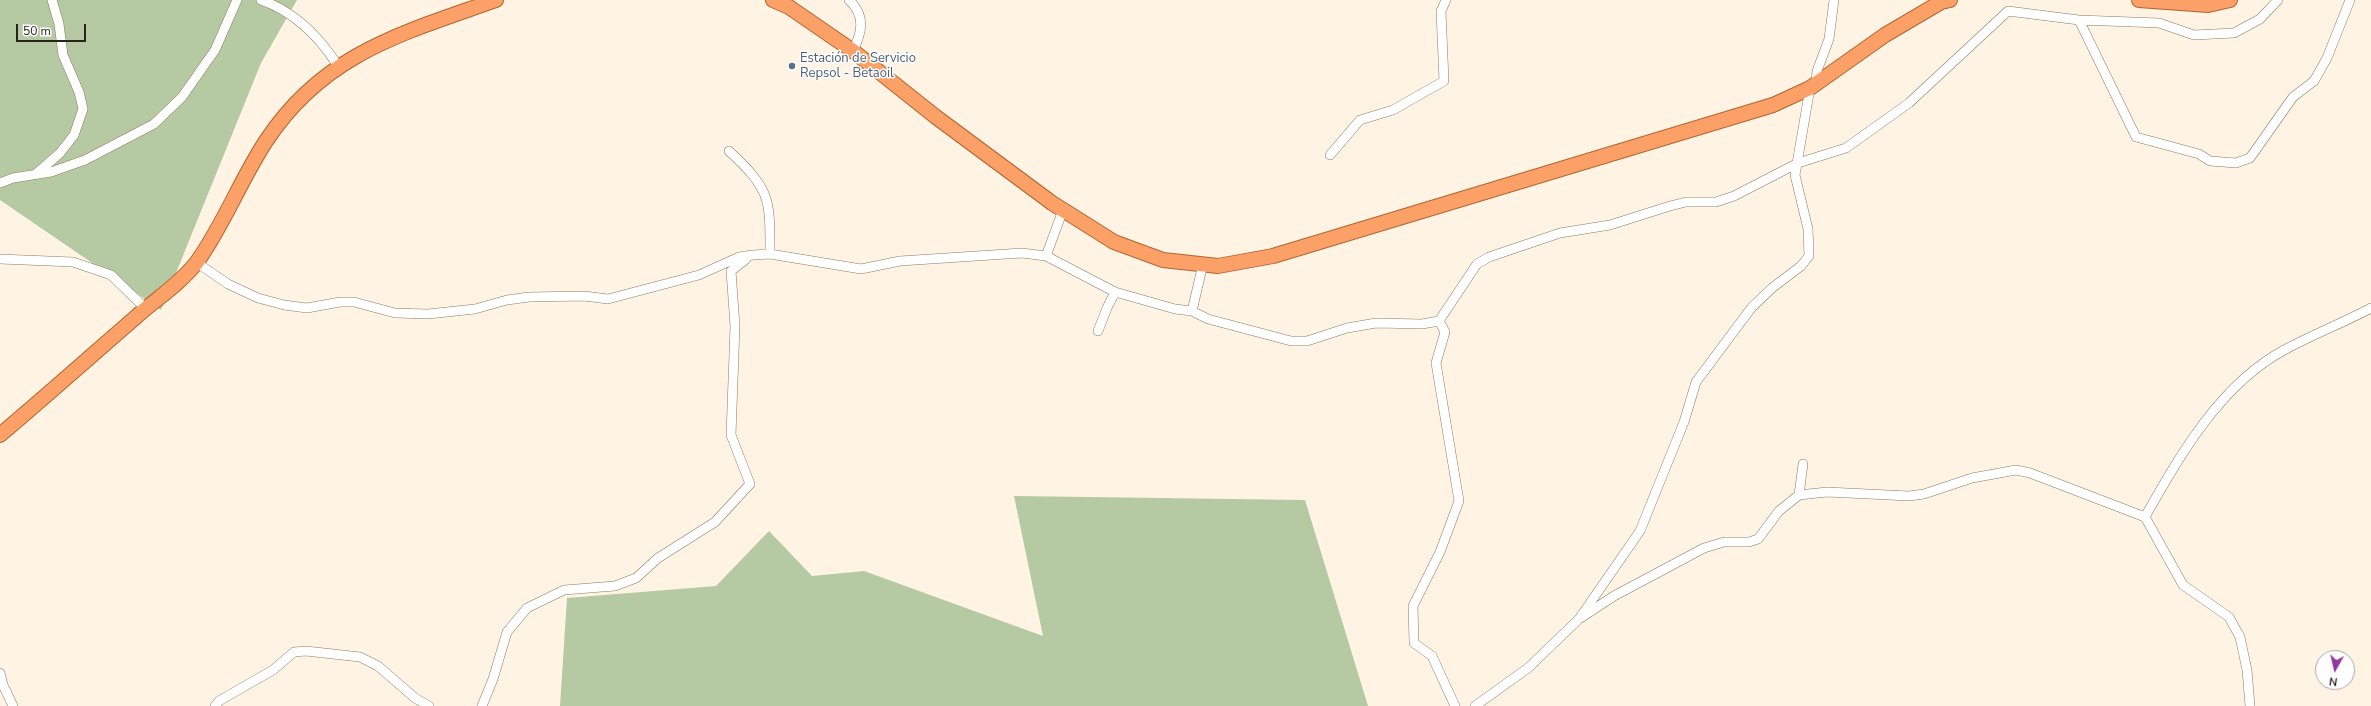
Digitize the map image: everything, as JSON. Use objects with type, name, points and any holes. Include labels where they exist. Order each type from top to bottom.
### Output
[{"type":"highway","points":[[0,435],[196,262],[226,213],[262,148],[285,114],[320,78],[374,46],[496,0]]},
{"type":"highway","points":[[773,0],[789,8],[853,51],[936,117],[1063,210],[1114,242],[1163,260],[1218,266],[1281,253],[1715,124],[1773,105],[1813,86],[1885,35],[1944,1]]},
{"type":"highway","points":[[2139,0],[2208,5],[2230,0]]},
{"type":"street","points":[[37,173],[60,153],[74,135],[83,109],[79,92],[63,55],[59,24],[52,0]]},
{"type":"street","points":[[0,183],[13,178],[51,172],[85,160],[154,124],[182,97],[215,50],[237,0]]},
{"type":"street","points":[[261,0],[305,25],[326,47],[338,66]]},
{"type":"street","points":[[849,0],[861,21],[861,33],[853,51]]},
{"type":"street","points":[[1330,155],[1360,120],[1393,110],[1444,81],[1441,11],[1446,0]]},
{"type":"street","points":[[1579,619],[1640,531],[1684,422],[1696,382],[1752,307],[1772,288],[1801,266],[1809,256],[1808,229],[1795,175],[1816,71],[1829,39],[1834,0]]},
{"type":"street","points":[[196,262],[228,284],[258,298],[284,305],[307,308],[340,302],[354,302],[395,313],[428,314],[475,310],[507,300],[529,297],[584,296],[608,299],[699,275],[738,257],[753,255],[770,254],[862,269],[900,261],[1022,253],[1046,256],[1115,292],[1175,309],[1192,311],[1208,319],[1290,341],[1307,341],[1347,328],[1376,322],[1422,324],[1439,321],[1477,264],[1489,257],[1560,233],[1610,225],[1686,202],[1716,202],[1734,196],[1798,163],[1846,148],[1903,108],[2008,11],[2079,20],[2158,23],[2194,35],[2234,33],[2260,19],[2278,0]]},
{"type":"street","points":[[2079,20],[2136,137],[2200,154],[2210,161],[2236,163],[2250,158],[2293,97],[2314,81],[2327,58],[2350,0]]},
{"type":"street","points":[[729,151],[747,168],[765,193],[769,206],[770,254]]},
{"type":"street","points":[[1046,256],[1063,210]]},
{"type":"street","points":[[482,706],[493,679],[507,632],[527,608],[564,590],[615,586],[636,578],[658,558],[715,522],[750,484],[731,435],[734,326],[730,276],[732,268],[753,255]]},
{"type":"street","points":[[0,259],[73,262],[111,275],[145,308]]},
{"type":"street","points":[[1192,311],[1203,264]]},
{"type":"street","points":[[1098,331],[1106,308],[1115,292]]},
{"type":"street","points":[[2145,517],[2207,419],[2236,386],[2285,349],[2348,321],[2371,308]]},
{"type":"street","points":[[1439,321],[1444,332],[1436,363],[1458,501],[1440,552],[1413,606],[1414,643],[1432,656],[1455,706]]},
{"type":"street","points":[[1799,496],[1803,464]]},
{"type":"street","points":[[1475,706],[1528,668],[1579,619],[1614,596],[1704,548],[1724,542],[1749,542],[1758,539],[1779,511],[1799,496],[1827,492],[1909,496],[1924,494],[1972,478],[2016,470],[2030,473],[2145,517],[2183,585],[2229,617],[2240,637],[2247,670],[2250,706]]},
{"type":"street","points":[[215,706],[219,702],[273,670],[294,652],[306,651],[360,657],[378,666],[415,698],[429,706]]},
{"type":"street","points":[[0,673],[3,685],[13,706]]},
{"type":"green space","points":[[0,0],[297,0],[261,63],[161,310],[0,200]]},
{"type":"green space","points":[[1014,496],[1305,500],[1368,706],[560,706],[567,598],[716,586],[769,531],[812,576],[864,571],[1043,636]]},
{"type":"place","name":"Estación de Servicio Repsol - Betaoil","points":[[792,66]]}]
